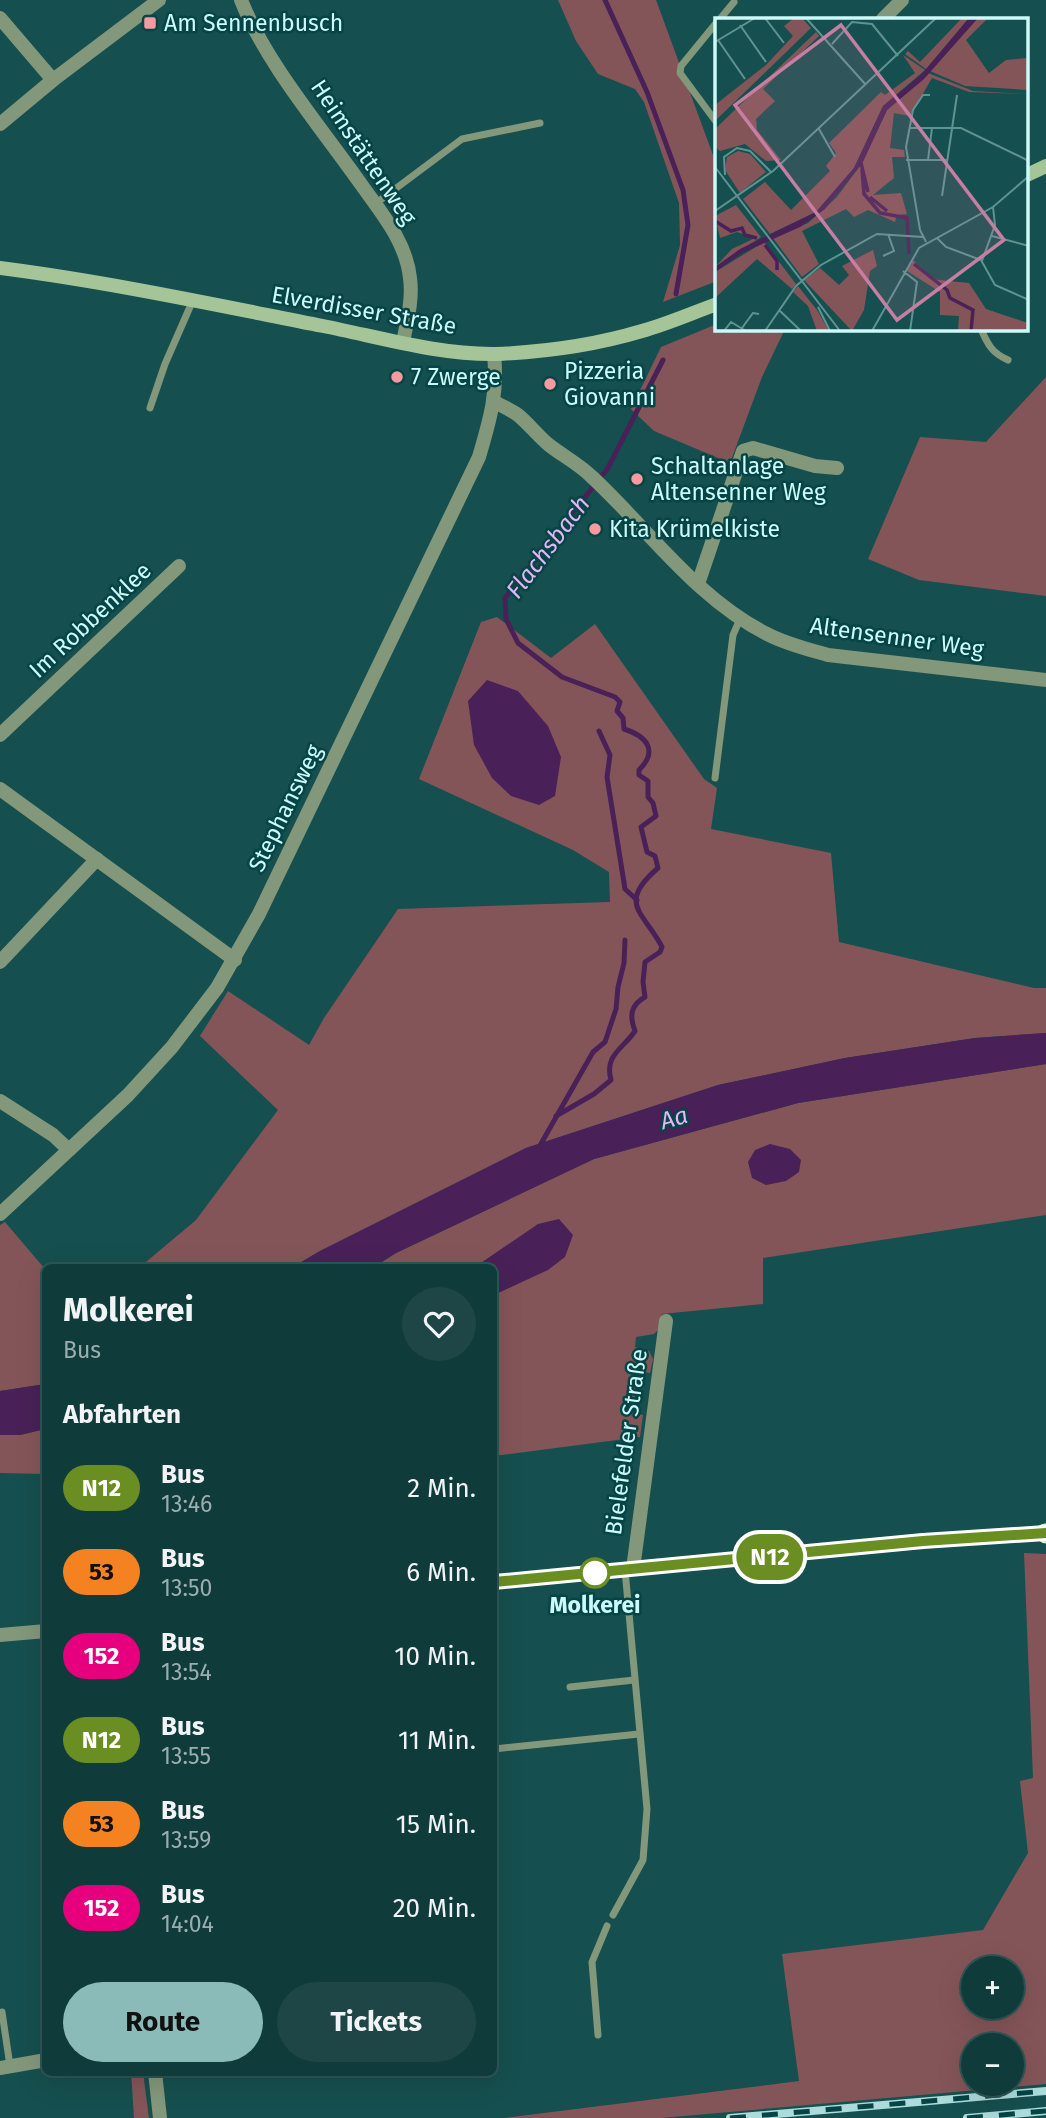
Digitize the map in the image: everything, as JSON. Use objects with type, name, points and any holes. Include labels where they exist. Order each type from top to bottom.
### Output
[{"type":"main road","points":[[1028,175],[1046,166]]},
{"type":"main road","name":"Elverdisser Straße","points":[[0,268],[193,300],[439,349],[494,354],[531,352],[606,340],[644,331],[715,305]]},
{"type":"street","points":[[0,124],[52,80],[159,0]]},
{"type":"street","name":"Heimstättenweg","points":[[240,0],[251,25],[275,62],[396,233],[410,279],[409,314],[403,342]]},
{"type":"street","points":[[884,18],[902,0]]},
{"type":"street","points":[[0,18],[52,80]]},
{"type":"street","name":"Stephansweg","points":[[0,1214],[128,1096],[172,1046],[235,960],[479,457],[495,402],[494,354]]},
{"type":"street","name":"Altensenner Weg","points":[[495,402],[517,415],[550,446],[572,459],[698,584],[740,619],[769,635],[828,655],[1046,680]]},
{"type":"street","points":[[698,584],[743,451],[753,447],[815,466],[837,468]]},
{"type":"street","name":"Im Robbenklee","points":[[0,735],[179,566]]},
{"type":"street","points":[[0,789],[235,960]]},
{"type":"street","points":[[0,962],[97,859]]},
{"type":"street","points":[[0,1101],[53,1135],[69,1150]]},
{"type":"street","name":"Bielefelder Straße","points":[[629,1570],[666,1321]]},
{"type":"street","name":"Bielefelder Straße","points":[[497,1582],[923,1541],[1046,1533]]},
{"type":"street","points":[[0,1635],[42,1631]]},
{"type":"street","points":[[5,2067],[42,2061]]},
{"type":"street","points":[[155,2076],[160,2118]]},
{"type":"lane","points":[[721,18],[734,2]]},
{"type":"lane","points":[[715,25],[681,66],[680,73],[715,120]]},
{"type":"lane","points":[[375,204],[463,139],[540,123]]},
{"type":"lane","points":[[150,408],[193,300]]},
{"type":"lane","points":[[982,331],[990,349],[1008,360]]},
{"type":"lane","points":[[715,778],[733,635],[740,619]]},
{"type":"lane","points":[[612,1915],[643,1860],[647,1810],[634,1680],[629,1570]]},
{"type":"lane","points":[[570,1687],[634,1680]]},
{"type":"lane","points":[[497,1749],[639,1734]]},
{"type":"lane","points":[[598,2035],[592,1962],[607,1926]]},
{"type":"lane","points":[[2,2012],[5,2067]]},
{"type":"shaded area","points":[[558,0],[656,0],[715,161],[715,282],[663,302],[680,245],[679,203],[644,102],[635,89],[598,74],[576,41]]},
{"type":"shaded area","points":[[715,325],[715,331],[784,331],[762,377],[730,463],[654,431],[631,409],[661,347]]},
{"type":"shaded area","points":[[1046,377],[1046,596],[919,580],[868,559],[920,437],[986,442]]},
{"type":"shaded area","points":[[497,617],[551,658],[595,624],[704,779],[717,788],[711,829],[831,853],[839,942],[1034,988],[1046,988],[1046,1033],[975,1038],[845,1058],[718,1085],[526,1148],[298,1264],[144,1264],[196,1220],[278,1110],[200,1036],[228,991],[309,1045],[324,1018],[398,909],[610,902],[609,872],[573,850],[419,779],[481,622]]},
{"type":"shaded area","points":[[1046,1064],[1046,1215],[763,1258],[763,1304],[662,1314],[658,1330],[654,1334],[636,1337],[635,1347],[649,1351],[653,1359],[650,1373],[639,1372],[632,1413],[643,1415],[640,1437],[497,1456],[497,1264],[379,1264],[396,1253],[594,1159],[798,1103]]},
{"type":"shaded area","points":[[5,1222],[42,1265],[42,1385],[0,1391],[0,1225]]},
{"type":"shaded area","points":[[42,1430],[42,1474],[0,1473],[0,1435],[20,1435]]},
{"type":"shaded area","points":[[1024,1553],[1046,1554],[1046,2084],[1024,2086],[1024,2033],[961,2033],[961,2092],[661,2118],[505,2118],[799,2081],[782,1954],[983,1930],[1028,1853],[1020,1781],[1033,1778]]},
{"type":"shaded area","points":[[131,2076],[144,2076],[149,2118],[134,2118]]},
{"type":"water","points":[[487,680],[518,691],[548,726],[561,757],[555,796],[539,805],[511,796],[492,778],[474,745],[468,701]]},
{"type":"water","name":"Aa","points":[[1046,1033],[1046,1064],[798,1103],[594,1159],[396,1253],[379,1264],[298,1264],[526,1148],[718,1085],[845,1058],[975,1038]]},
{"type":"water","points":[[770,1144],[790,1149],[801,1160],[799,1172],[786,1181],[766,1185],[752,1178],[748,1162],[755,1150]]},
{"type":"water","points":[[559,1219],[573,1235],[565,1257],[548,1270],[497,1294],[497,1264],[479,1264],[538,1224]]},
{"type":"water","points":[[42,1384],[42,1430],[20,1435],[0,1435],[0,1391]]},
{"type":"waterway","name":"Flachsbach","points":[[605,0],[647,92],[683,190],[688,225],[676,294]]},
{"type":"waterway","name":"Flachsbach","points":[[556,1116],[594,1094],[611,1080],[612,1058],[635,1031],[632,1015],[634,1007],[645,997],[645,962],[660,952],[662,947],[642,916],[636,900],[645,880],[658,868],[655,856],[647,852],[641,827],[656,816],[653,803],[648,797],[648,781],[639,775],[649,750],[644,740],[624,729],[623,718],[617,711],[620,702],[615,697],[562,677],[518,643],[506,619],[505,598],[608,468],[663,360]]},
{"type":"waterway","name":"Flachsbach","points":[[599,731],[610,755],[607,777],[625,889],[637,900]]},
{"type":"waterway","name":"Flachsbach","points":[[538,1149],[593,1052],[605,1042],[616,1009],[625,940]]},
{"type":"railway","points":[[730,2118],[1046,2091]]},
{"type":"railway","points":[[967,2118],[1046,2111]]},
{"type":"bus line","name":"N12","points":[[497,1582],[923,1541],[1046,1533]]},
{"type":"place","name":"Am Sennenbusch","points":[[150,23]]},
{"type":"place","name":"7 Zwerge","points":[[397,377]]},
{"type":"place","name":"Pizzeria Giovanni","points":[[550,384]]},
{"type":"place","name":"Schaltanlage Altensenner Weg","points":[[637,479]]},
{"type":"place","name":"Kita Krümelkiste","points":[[595,529]]},
{"type":"place","name":"Molkerei","points":[[595,1573]]}]
